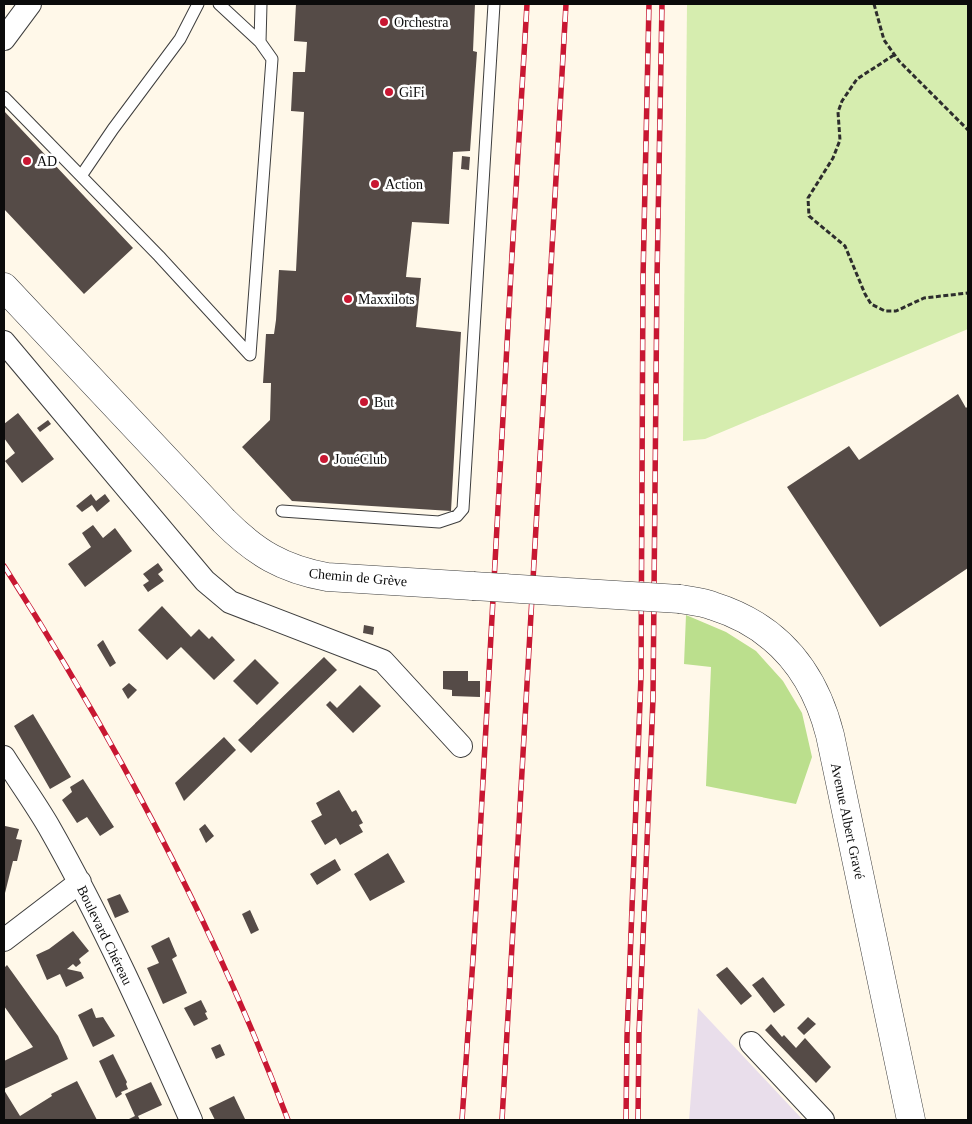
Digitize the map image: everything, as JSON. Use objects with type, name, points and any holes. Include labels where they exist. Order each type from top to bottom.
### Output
[{"type":"street","points":[[4,39],[30,4]]},
{"type":"street","name":"Chemin de Grève","points":[[4,287],[242,540],[264,556],[286,566],[327,577],[680,599]]},
{"type":"street","points":[[4,342],[205,580],[230,602],[383,661],[461,746]]},
{"type":"street","name":"Avenue Albert Gravé","points":[[680,599],[711,605],[742,616],[768,633],[798,663],[816,691],[825,714],[830,735],[911,1120]]},
{"type":"street","name":"Boulevard Chéreau","points":[[4,757],[48,825],[80,882],[192,1120]]},
{"type":"street","points":[[4,940],[80,882]]},
{"type":"street","points":[[751,1043],[823,1120]]},
{"type":"lane","points":[[81,176],[113,129],[180,39],[198,4]]},
{"type":"lane","points":[[4,97],[159,256],[250,355],[272,59],[260,42],[219,4]]},
{"type":"lane","points":[[260,42],[261,4]]},
{"type":"lane","points":[[282,510],[439,522],[457,516],[463,510],[494,4]]},
{"type":"path","points":[[874,4],[884,40],[894,55],[968,130]]},
{"type":"path","points":[[894,55],[858,79],[842,101],[838,112],[840,140],[833,158],[808,198],[809,216],[845,246],[871,304],[885,311],[896,311],[924,298],[968,293]]},
{"type":"shaded area","points":[[698,1008],[803,1120],[689,1120]]},
{"type":"green space","points":[[687,4],[968,4],[968,329],[705,439],[683,441]]},
{"type":"green space","points":[[686,615],[726,632],[756,651],[783,681],[802,713],[812,757],[796,804],[706,786],[711,667],[684,664]]},
{"type":"building","points":[[296,4],[475,4],[473,51],[477,52],[470,151],[453,152],[449,224],[412,222],[406,277],[421,278],[416,327],[461,332],[451,511],[292,501],[242,447],[270,420],[271,383],[263,383],[266,334],[274,334],[279,270],[296,271],[304,112],[291,111],[293,72],[305,72],[307,42],[294,41]]},
{"type":"building","name":"AD","points":[[4,111],[133,248],[84,294],[4,209]]},
{"type":"building","points":[[462,156],[470,157],[469,170],[461,169]]},
{"type":"building","points":[[958,394],[966,408],[968,406],[968,568],[880,627],[787,487],[849,446],[859,460]]},
{"type":"building","points":[[18,413],[54,459],[22,483],[5,461],[15,453],[4,438],[4,424]]},
{"type":"building","points":[[48,420],[51,424],[40,432],[37,428]]},
{"type":"building","points":[[91,494],[96,501],[105,494],[110,501],[97,512],[92,505],[82,512],[76,506]]},
{"type":"building","points":[[93,525],[103,538],[115,528],[132,551],[85,587],[68,564],[91,547],[82,533]]},
{"type":"building","points":[[158,563],[163,570],[158,574],[164,581],[148,592],[143,585],[149,581],[143,574]]},
{"type":"building","points":[[162,606],[191,637],[199,629],[209,639],[212,636],[235,660],[214,680],[181,647],[167,660],[138,630]]},
{"type":"building","points":[[364,625],[374,627],[373,635],[363,633]]},
{"type":"building","points":[[103,640],[116,663],[110,667],[97,645]]},
{"type":"building","points":[[324,657],[337,670],[251,753],[238,740]]},
{"type":"building","points":[[255,659],[279,683],[257,705],[233,681]]},
{"type":"building","points":[[443,671],[468,671],[468,681],[480,681],[480,697],[452,696],[452,690],[443,689]]},
{"type":"building","points":[[129,683],[137,690],[128,699],[122,689]]},
{"type":"building","points":[[360,685],[381,706],[353,733],[326,705],[330,701],[337,708]]},
{"type":"building","points":[[33,714],[71,777],[50,789],[14,726]]},
{"type":"building","points":[[224,737],[236,750],[184,801],[175,783]]},
{"type":"building","points":[[83,779],[114,827],[100,836],[87,817],[77,823],[62,800],[72,792],[70,787]]},
{"type":"building","points":[[339,790],[352,812],[356,810],[363,823],[359,825],[363,832],[340,845],[336,838],[325,845],[311,821],[322,815],[316,803]]},
{"type":"building","points":[[205,824],[214,836],[206,843],[199,829]]},
{"type":"building","points":[[5,826],[19,829],[16,839],[22,840],[17,861],[13,861],[4,897],[4,832]]},
{"type":"building","points":[[388,853],[405,882],[370,901],[354,874]]},
{"type":"building","points":[[335,859],[341,870],[317,885],[310,874]]},
{"type":"building","points":[[120,894],[129,912],[115,918],[107,899]]},
{"type":"building","points":[[250,910],[259,930],[251,934],[242,914]]},
{"type":"building","points":[[73,931],[89,951],[79,959],[81,963],[76,967],[73,964],[67,969],[81,972],[84,978],[66,987],[60,974],[47,980],[36,955],[49,949]]},
{"type":"building","points":[[169,937],[177,956],[172,959],[187,993],[163,1004],[147,968],[159,963],[151,946]]},
{"type":"building","points":[[7,965],[58,1036],[68,1059],[4,1089],[4,1061],[33,1047],[4,1006],[4,968]]},
{"type":"building","points":[[727,967],[752,996],[741,1005],[716,975]]},
{"type":"building","points":[[763,977],[785,1005],[774,1013],[752,985]]},
{"type":"building","points":[[201,1000],[208,1019],[194,1026],[184,1008]]},
{"type":"building","points":[[92,1008],[96,1018],[103,1017],[115,1036],[93,1047],[78,1015]]},
{"type":"building","points":[[808,1017],[816,1024],[804,1035],[797,1028]]},
{"type":"building","points":[[771,1024],[782,1037],[784,1035],[796,1048],[805,1038],[831,1067],[816,1083],[765,1030]]},
{"type":"building","points":[[220,1044],[225,1055],[216,1059],[211,1048]]},
{"type":"building","points":[[113,1054],[127,1082],[128,1089],[121,1092],[122,1094],[116,1098],[99,1061]]},
{"type":"building","points":[[77,1081],[97,1120],[4,1120],[4,1090],[20,1116],[52,1096],[51,1094]]},
{"type":"building","points":[[151,1082],[162,1105],[138,1116],[140,1120],[127,1120],[135,1116],[125,1094]]},
{"type":"building","points":[[234,1096],[245,1119],[215,1120],[209,1108]]},
{"type":"railway","points":[[462,1120],[474,944],[527,4]]},
{"type":"railway","points":[[502,1120],[566,4]]},
{"type":"railway","points":[[626,1120],[627,1037],[641,676],[643,278],[649,4]]},
{"type":"railway","points":[[638,1120],[639,1033],[653,699],[662,4]]},
{"type":"railway","points":[[4,566],[85,699],[160,836],[228,977],[288,1120]]},
{"type":"place","name":"Orchestra","points":[[384,22]]},
{"type":"place","name":"GiFi","points":[[389,92]]},
{"type":"place","name":"AD","points":[[27,161]]},
{"type":"place","name":"Action","points":[[375,184]]},
{"type":"place","name":"Maxxilots","points":[[348,299]]},
{"type":"place","name":"But","points":[[364,402]]},
{"type":"place","name":"JouéClub","points":[[324,459]]}]
